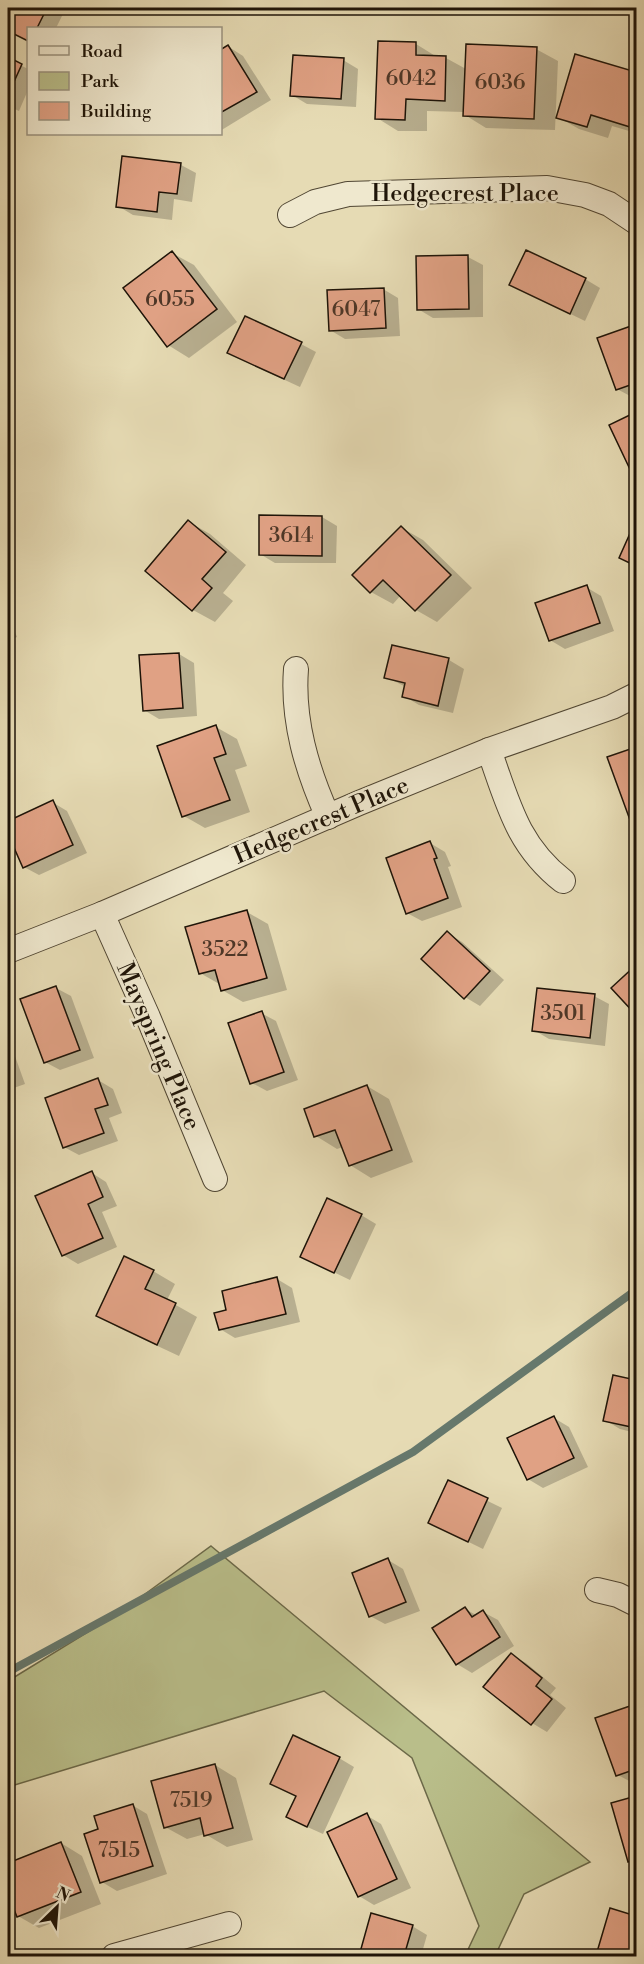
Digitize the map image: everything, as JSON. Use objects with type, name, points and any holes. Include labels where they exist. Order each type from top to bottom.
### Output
[{"type":"street","name":"Hedgecrest Place","points":[[290,215],[315,202],[348,194],[547,188],[585,195],[609,204],[636,222]]},
{"type":"street","points":[[296,669],[294,694],[298,730],[318,795],[328,817]]},
{"type":"street","name":"Hedgecrest Place","points":[[8,951],[102,914],[359,803],[489,750],[583,718],[636,695]]},
{"type":"street","points":[[489,750],[512,815],[531,850],[563,881]]},
{"type":"street","name":"Mayspring Place","points":[[102,914],[148,1017],[214,1179]]},
{"type":"street","points":[[597,1590],[618,1595],[636,1604]]},
{"type":"street","points":[[114,1956],[229,1924]]},
{"type":"green space","points":[[211,1546],[590,1862],[524,1894],[495,1956],[465,1956],[479,1926],[412,1758],[324,1691],[8,1787],[8,1681],[119,1613]]},
{"type":"building","points":[[8,8],[47,8],[38,27],[27,27],[27,40],[8,31]]},
{"type":"building","points":[[378,41],[416,42],[416,55],[446,56],[445,101],[406,99],[405,120],[375,119]]},
{"type":"building","points":[[466,44],[537,47],[534,119],[463,116]]},
{"type":"building","points":[[228,45],[257,92],[222,112],[222,49]]},
{"type":"building","points":[[575,54],[636,72],[636,105],[630,127],[591,115],[587,127],[556,118]]},
{"type":"building","points":[[293,55],[344,58],[341,99],[290,96]]},
{"type":"building","points":[[8,57],[22,64],[8,95]]},
{"type":"building","points":[[122,156],[181,163],[177,194],[159,192],[157,212],[116,207]]},
{"type":"building","points":[[526,250],[586,278],[570,314],[509,285]]},
{"type":"building","points":[[172,251],[217,309],[167,347],[123,288]]},
{"type":"building","points":[[468,255],[469,309],[417,310],[416,256]]},
{"type":"building","points":[[384,288],[386,328],[329,331],[327,290]]},
{"type":"building","points":[[245,316],[302,342],[284,379],[227,353]]},
{"type":"building","points":[[631,326],[636,342],[636,383],[616,390],[597,338]]},
{"type":"building","points":[[636,412],[636,482],[609,425]]},
{"type":"building","points":[[259,515],[322,516],[322,556],[259,555]]},
{"type":"building","points":[[188,520],[226,552],[202,579],[212,588],[192,611],[145,571]]},
{"type":"building","points":[[636,520],[636,566],[619,558]]},
{"type":"building","points":[[401,526],[451,575],[415,611],[383,580],[370,593],[352,575]]},
{"type":"building","points":[[587,585],[600,623],[549,641],[535,603]]},
{"type":"building","points":[[392,645],[449,658],[438,706],[402,697],[405,683],[384,678]]},
{"type":"building","points":[[179,653],[183,708],[143,711],[139,655]]},
{"type":"building","points":[[216,725],[226,754],[214,758],[230,800],[182,817],[157,746]]},
{"type":"building","points":[[636,747],[636,817],[630,820],[607,757]]},
{"type":"building","points":[[53,800],[73,845],[23,868],[8,834],[8,821]]},
{"type":"building","points":[[430,841],[448,898],[406,914],[386,858]]},
{"type":"building","points":[[247,910],[267,978],[221,991],[215,970],[199,974],[185,927]]},
{"type":"building","points":[[447,931],[490,971],[464,999],[421,959]]},
{"type":"building","points":[[636,965],[636,1015],[611,988]]},
{"type":"building","points":[[56,986],[80,1050],[44,1063],[20,999]]},
{"type":"building","points":[[537,988],[595,994],[590,1038],[532,1031]]},
{"type":"building","points":[[262,1011],[284,1072],[250,1084],[228,1023]]},
{"type":"building","points":[[98,1078],[108,1105],[95,1109],[104,1133],[63,1148],[45,1098]]},
{"type":"building","points":[[367,1085],[392,1150],[349,1166],[335,1130],[314,1137],[304,1109]]},
{"type":"building","points":[[92,1171],[103,1197],[88,1204],[103,1238],[62,1256],[35,1196]]},
{"type":"building","points":[[327,1198],[362,1214],[334,1273],[300,1257]]},
{"type":"building","points":[[124,1256],[154,1270],[145,1289],[176,1303],[157,1345],[96,1316]]},
{"type":"building","points":[[277,1277],[286,1314],[219,1330],[214,1313],[226,1310],[222,1291]]},
{"type":"building","points":[[613,1375],[636,1380],[636,1428],[603,1421]]},
{"type":"building","points":[[554,1416],[574,1458],[527,1480],[507,1438]]},
{"type":"building","points":[[448,1480],[488,1498],[468,1542],[428,1523]]},
{"type":"building","points":[[388,1558],[406,1602],[369,1617],[352,1573]]},
{"type":"building","points":[[465,1607],[472,1617],[483,1610],[500,1637],[456,1665],[432,1628]]},
{"type":"building","points":[[511,1653],[542,1678],[536,1686],[552,1699],[531,1725],[483,1687]]},
{"type":"building","points":[[630,1706],[636,1724],[636,1769],[616,1776],[595,1718]]},
{"type":"building","points":[[293,1735],[340,1757],[307,1827],[286,1817],[296,1796],[270,1784]]},
{"type":"building","points":[[215,1764],[233,1828],[204,1836],[200,1818],[164,1828],[151,1781]]},
{"type":"building","points":[[636,1796],[636,1859],[628,1862],[611,1803]]},
{"type":"building","points":[[133,1804],[153,1866],[100,1883],[84,1834],[98,1829],[94,1816]]},
{"type":"building","points":[[367,1813],[397,1879],[358,1897],[327,1832]]},
{"type":"building","points":[[61,1842],[81,1892],[17,1917],[8,1894],[8,1863]]},
{"type":"building","points":[[610,1908],[636,1916],[636,1956],[613,1956],[597,1952]]},
{"type":"building","points":[[371,1913],[413,1925],[404,1956],[359,1956]]},
{"type":"waterway","points":[[8,1672],[413,1452],[636,1290]]}]
